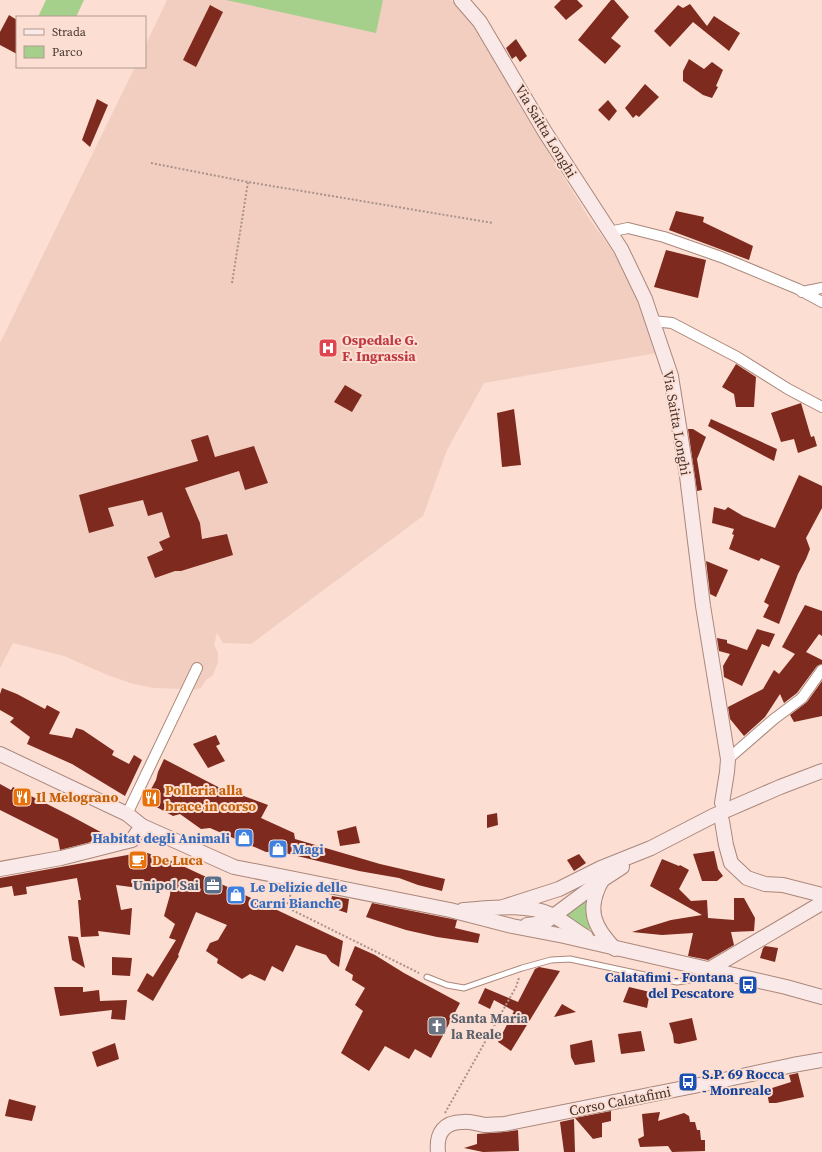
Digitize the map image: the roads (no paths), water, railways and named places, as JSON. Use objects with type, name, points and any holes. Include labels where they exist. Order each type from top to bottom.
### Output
[{"type":"street","name":"Via Saitta Longhi","points":[[461,0],[480,22],[545,132],[620,249],[645,299],[671,376],[687,476],[702,606],[728,759],[728,772],[722,802]]},
{"type":"street","points":[[609,232],[628,228],[664,237],[721,256],[822,302]]},
{"type":"street","points":[[802,292],[822,288]]},
{"type":"street","points":[[652,321],[672,323],[737,357],[788,389],[822,407]]},
{"type":"street","points":[[127,814],[197,668]]},
{"type":"street","points":[[728,759],[774,719],[802,698],[822,670]]},
{"type":"street","points":[[0,754],[127,814],[142,826],[234,867],[450,910],[512,926],[564,936],[786,987],[822,997]]},
{"type":"street","points":[[503,907],[559,889],[601,868],[651,848],[719,813],[822,771]]},
{"type":"street","points":[[722,821],[731,863],[747,878],[765,884],[783,885],[822,895]]},
{"type":"street","points":[[0,869],[61,858],[132,840],[142,826]]},
{"type":"street","points":[[512,926],[544,923],[603,879],[651,848]]},
{"type":"street","points":[[603,879],[593,904],[595,918],[599,929],[605,938],[616,949]]},
{"type":"street","points":[[559,889],[554,904],[553,916],[557,929],[564,936]]},
{"type":"street","points":[[708,970],[822,903]]},
{"type":"street","points":[[450,910],[503,907],[538,910],[553,916],[598,944]]},
{"type":"street","name":"Corso Calatafimi","points":[[438,1152],[437,1142],[442,1131],[451,1123],[465,1122],[486,1125],[504,1124],[822,1060]]},
{"type":"lane","points":[[427,978],[447,985],[464,988],[522,968],[551,960],[570,959],[677,982],[690,980],[708,970]]},
{"type":"place","name":"Ospedale G. F. Ingrassia","points":[[328,348]]},
{"type":"place","name":"Il Melograno","points":[[22,797]]},
{"type":"place","name":"Polleria alla brace in corso","points":[[151,798]]},
{"type":"place","name":"Habitat degli Animali","points":[[244,838]]},
{"type":"place","name":"Magi","points":[[278,849]]},
{"type":"place","name":"De Luca","points":[[138,860]]},
{"type":"place","name":"Unipol Sai","points":[[213,885]]},
{"type":"place","name":"Le Delizie delle Carni Bianche","points":[[236,895]]},
{"type":"place","name":"Calatafimi - Fontana del Pescatore","points":[[748,985]]},
{"type":"place","name":"Santa Maria la Reale","points":[[437,1026]]},
{"type":"place","name":"S.P. 69 Rocca - Monreale","points":[[688,1082]]}]
